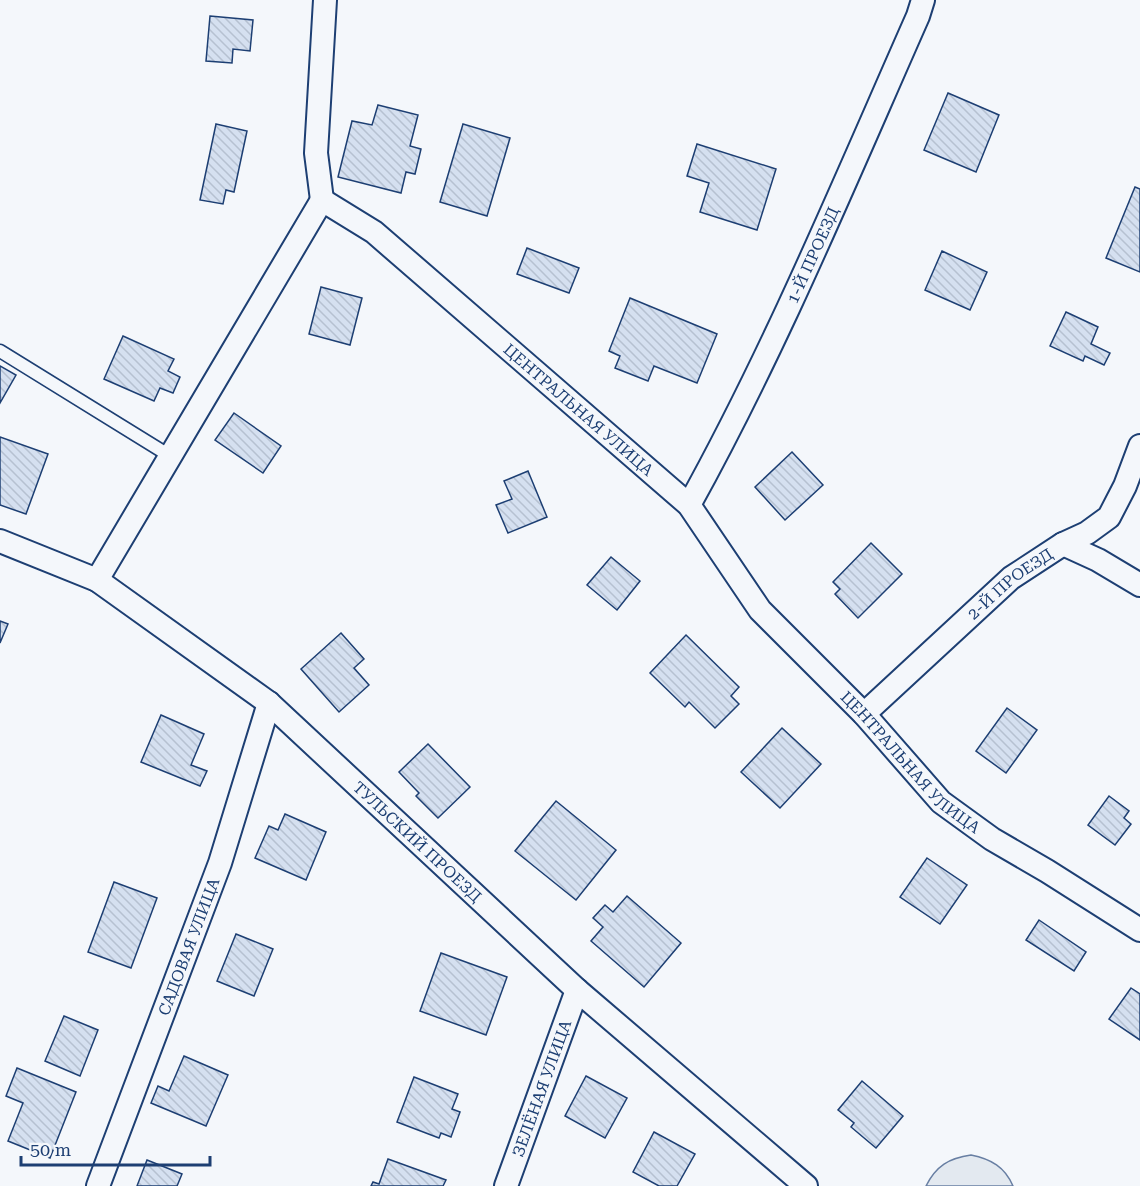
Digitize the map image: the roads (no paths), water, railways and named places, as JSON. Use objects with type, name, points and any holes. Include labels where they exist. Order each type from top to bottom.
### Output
[{"type":"street","points":[[96,579],[322,200],[316,153],[326,0]]},
{"type":"street","name":"1-Й ПРОЕЗД","points":[[689,505],[726,439],[789,307],[918,16],[923,0]]},
{"type":"street","name":"ЦЕНТРАЛЬНАЯ УЛИЦА","points":[[322,200],[374,232],[689,505],[760,610],[864,714],[940,801],[992,839],[1140,930]]},
{"type":"street","name":"2-Й ПРОЕЗД","points":[[864,714],[1011,578],[1063,544],[1087,533],[1108,517],[1125,486],[1140,446]]},
{"type":"street","name":"ТУЛЬСКИЙ ПРОЕЗД","points":[[0,542],[96,579],[269,703],[577,990],[806,1186]]},
{"type":"street","points":[[1063,544],[1098,560],[1140,585]]},
{"type":"street","name":"САДОВАЯ УЛИЦА","points":[[98,1186],[220,862],[269,703]]},
{"type":"street","name":"ЗЕЛЁНАЯ УЛИЦА","points":[[506,1186],[577,990]]},
{"type":"lane","points":[[0,351],[170,456]]}]
